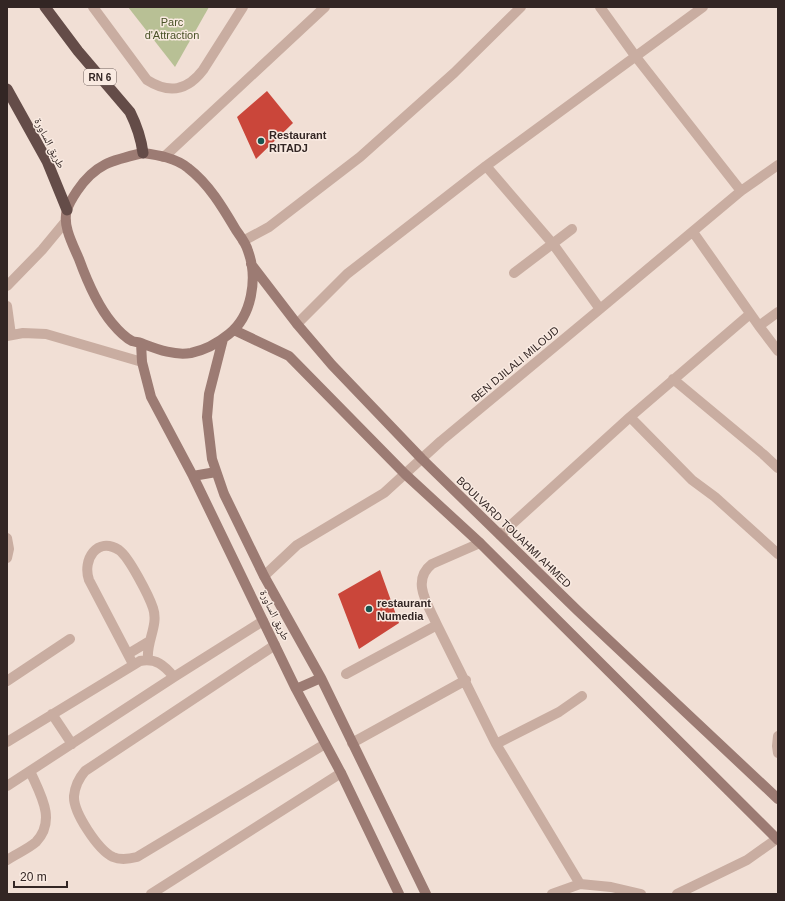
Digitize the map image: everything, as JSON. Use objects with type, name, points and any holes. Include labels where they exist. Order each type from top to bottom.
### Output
[{"type":"highway","name":"RN 6","points":[[45,7],[78,51],[130,112],[136,124],[143,153]]},
{"type":"highway","name":"طريق الساورة","points":[[7,90],[46,161],[66,215]]},
{"type":"main road","points":[[143,153],[164,156],[188,167],[215,196],[248,250],[251,264],[251,297],[240,322],[234,330],[223,339],[204,349],[190,353],[156,350],[141,343],[132,341],[113,325],[104,312],[85,274],[71,240],[66,215],[73,197],[91,174],[101,166],[116,160],[143,153]]},
{"type":"main road","name":"BOULVARD TOUAHMI AHMED","points":[[251,264],[297,324],[332,365],[422,459],[578,611],[778,799]]},
{"type":"main road","points":[[234,330],[289,356],[405,474],[480,543],[778,839]]},
{"type":"main road","name":"طريق الساورة","points":[[223,339],[209,394],[207,418],[212,459],[224,494],[264,576],[321,678],[426,894]]},
{"type":"main road","name":"طريق الساورة","points":[[141,343],[142,362],[151,397],[193,476],[296,689],[326,744],[399,894]]},
{"type":"main road","points":[[193,476],[216,472]]},
{"type":"main road","points":[[296,689],[321,678]]},
{"type":"street","points":[[93,7],[147,80],[156,86],[166,89],[187,85],[196,79],[243,7]]},
{"type":"street","points":[[164,156],[324,7]]},
{"type":"street","points":[[243,241],[269,227],[360,157],[454,73],[521,7]]},
{"type":"street","points":[[600,7],[636,57],[741,191]]},
{"type":"street","points":[[297,324],[347,274],[486,166],[703,7]]},
{"type":"street","name":"BEN DJILALI MILOUD","points":[[264,576],[297,545],[384,493],[441,441],[741,191],[778,165]]},
{"type":"street","points":[[486,166],[553,244],[600,309]]},
{"type":"street","points":[[7,286],[42,250],[66,215]]},
{"type":"street","points":[[514,273],[572,228]]},
{"type":"street","points":[[693,232],[750,314],[778,351]]},
{"type":"street","points":[[7,306],[9,335],[34,333],[46,334],[142,362]]},
{"type":"street","points":[[759,326],[778,312]]},
{"type":"street","points":[[500,535],[630,417],[750,314]]},
{"type":"street","points":[[673,379],[778,468]]},
{"type":"street","points":[[630,417],[692,480],[715,497],[777,550]]},
{"type":"street","points":[[7,538],[9,549],[7,558]]},
{"type":"street","points":[[480,543],[432,564],[427,568],[422,581],[422,590],[437,626],[466,680],[496,744],[580,884]]},
{"type":"street","points":[[133,664],[86,574],[88,560],[96,550],[101,547],[113,547],[123,553],[147,592],[155,615],[148,642],[148,659]]},
{"type":"street","points":[[7,785],[263,621]]},
{"type":"street","points":[[346,674],[437,626]]},
{"type":"street","points":[[7,681],[70,639]]},
{"type":"street","points":[[128,654],[148,642]]},
{"type":"street","points":[[275,645],[85,771],[79,778],[75,787],[74,797],[80,816],[104,851],[113,857],[125,859],[137,858],[326,744]]},
{"type":"street","points":[[7,742],[140,660],[156,660],[162,664],[174,677]]},
{"type":"street","points":[[352,743],[466,680]]},
{"type":"street","points":[[496,744],[559,712],[582,696]]},
{"type":"street","points":[[52,714],[72,744]]},
{"type":"street","points":[[778,736],[778,752]]},
{"type":"street","points":[[7,860],[35,843],[46,826],[47,816],[45,806],[30,771]]},
{"type":"street","points":[[151,894],[341,774]]},
{"type":"street","points":[[677,894],[747,860],[778,839]]},
{"type":"street","points":[[552,894],[580,884],[611,887],[640,894]]},
{"type":"street","points":[[166,885],[171,894]]},
{"type":"green space","name":"Parc d'Attraction","points":[[128,7],[209,7],[175,67]]},
{"type":"building","name":"Restaurant RITADJ","points":[[267,91],[293,123],[256,159],[237,117]]},
{"type":"building","name":"restaurant Numedia","points":[[380,570],[399,623],[359,649],[338,594]]},
{"type":"place","name":"Restaurant RITADJ","points":[[261,141]]},
{"type":"place","name":"restaurant Numedia","points":[[369,609]]}]
